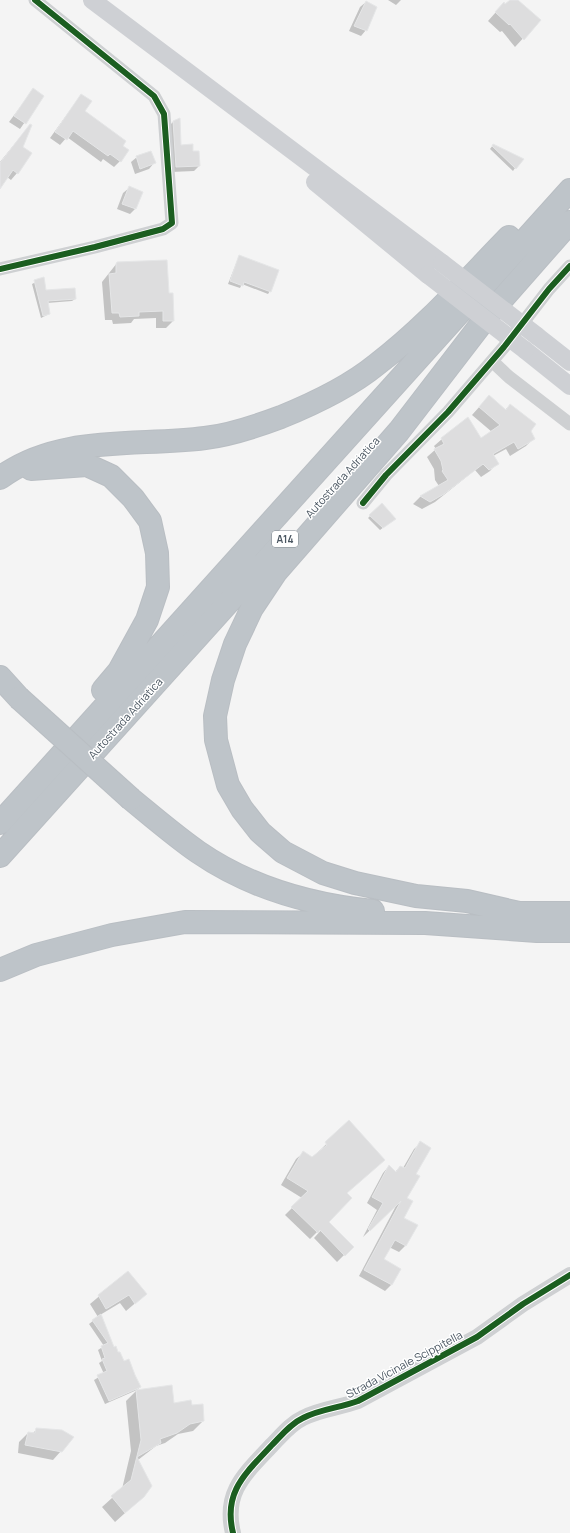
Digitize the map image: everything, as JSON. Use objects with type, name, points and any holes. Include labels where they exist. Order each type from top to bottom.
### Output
[{"type":"highway","points":[[5,474],[49,454],[88,445],[206,438],[257,426],[318,401],[375,366],[414,334],[570,174]]},
{"type":"highway","name":"Autostrada Adriatica","points":[[0,822],[570,190]]},
{"type":"highway","name":"Autostrada Adriatica","points":[[0,856],[482,323],[570,222]]},
{"type":"highway","points":[[482,323],[399,431],[276,572],[252,608],[235,644],[223,680],[215,716],[216,740],[228,785],[242,809],[260,832],[283,852],[323,873],[355,883],[416,896],[467,901],[519,912]]},
{"type":"highway","points":[[0,815],[119,671],[147,620],[158,587],[157,553],[150,521],[133,498],[111,476],[87,465],[5,474]]},
{"type":"highway","points":[[0,677],[19,698],[131,799],[198,852],[240,876],[282,892],[323,904],[537,931]]},
{"type":"highway","points":[[427,916],[519,912],[570,913]]},
{"type":"highway","points":[[0,970],[36,955],[112,935],[184,922],[425,922],[537,931],[570,931]]},
{"type":"main road","points":[[96,3],[442,263],[570,362]]},
{"type":"main road","points":[[96,3],[428,275],[570,386]]},
{"type":"street","points":[[0,269],[163,229],[172,222],[164,114],[154,96],[35,0]]},
{"type":"street","points":[[363,503],[386,475],[448,412],[528,319],[549,289],[570,266]]},
{"type":"street","points":[[492,361],[509,377],[570,424]]},
{"type":"street","name":"Strada Vicinale Scippitella","points":[[233,1533],[230,1519],[230,1509],[237,1486],[244,1476],[291,1426],[300,1419],[322,1410],[345,1406],[358,1401],[455,1350],[570,1275]]},
{"type":"building","points":[[510,0],[518,0],[541,20],[524,40],[510,24],[509,25],[495,12],[504,2],[505,4]]},
{"type":"building","points":[[366,1],[377,7],[367,31],[354,26]]},
{"type":"building","points":[[33,88],[44,96],[26,124],[14,116]]},
{"type":"building","points":[[81,94],[92,101],[85,111],[126,141],[123,146],[129,150],[121,162],[110,154],[108,156],[73,131],[67,140],[55,132]]},
{"type":"building","points":[[180,118],[181,145],[193,144],[193,151],[199,151],[200,166],[176,167],[173,121]]},
{"type":"building","points":[[30,124],[32,125],[23,147],[32,153],[18,174],[13,170],[0,189],[0,163]]},
{"type":"building","points":[[493,144],[524,159],[516,169],[492,146]]},
{"type":"building","points":[[151,151],[156,163],[140,169],[136,156]]},
{"type":"building","points":[[129,186],[143,192],[136,209],[122,204]]},
{"type":"building","points":[[239,255],[279,270],[271,292],[244,282],[243,286],[230,281]]},
{"type":"building","points":[[167,260],[169,293],[173,293],[174,321],[163,321],[163,311],[139,312],[139,316],[120,317],[119,313],[112,313],[109,274],[116,273],[117,262]]},
{"type":"building","points":[[44,277],[46,290],[75,288],[76,299],[48,301],[50,314],[43,316],[34,280]]},
{"type":"building","points":[[489,395],[506,410],[510,404],[536,424],[531,431],[535,439],[518,449],[514,442],[493,454],[499,464],[489,470],[483,464],[444,494],[430,502],[420,496],[448,480],[442,471],[441,461],[434,449],[444,444],[441,438],[468,417],[481,438],[500,425],[479,407]]},
{"type":"building","points":[[382,503],[396,519],[383,528],[369,515]]},
{"type":"building","points":[[349,1120],[385,1160],[347,1193],[352,1198],[329,1222],[354,1247],[345,1256],[320,1230],[318,1233],[291,1207],[308,1191],[287,1178],[303,1151],[312,1157],[327,1145],[325,1142]]},
{"type":"building","points":[[420,1141],[431,1148],[416,1174],[420,1176],[407,1198],[413,1201],[404,1218],[418,1225],[406,1246],[395,1240],[384,1259],[401,1269],[392,1285],[364,1270],[401,1201],[370,1231],[368,1229],[383,1203],[372,1197],[389,1165],[396,1172],[400,1166],[405,1168]]},
{"type":"building","points":[[128,1271],[147,1294],[135,1304],[129,1295],[106,1309],[98,1295]]},
{"type":"building","points":[[101,1314],[114,1347],[116,1346],[124,1361],[129,1359],[141,1387],[109,1401],[97,1375],[107,1371],[102,1359],[105,1358],[101,1346],[108,1343],[92,1320]]},
{"type":"building","points":[[172,1385],[174,1403],[191,1400],[192,1405],[203,1404],[204,1421],[190,1424],[177,1433],[160,1439],[161,1443],[137,1457],[152,1486],[144,1497],[125,1513],[111,1496],[131,1480],[141,1440],[136,1390]]},
{"type":"building","points":[[36,1428],[62,1430],[74,1437],[62,1452],[25,1445],[28,1432],[35,1433]]},
{"type":"cycle path","points":[[0,269],[95,247],[163,229],[172,223],[164,114],[154,96],[35,0]]},
{"type":"cycle path","points":[[363,503],[386,475],[448,412],[504,347],[549,289],[570,266]]},
{"type":"cycle path","points":[[233,1533],[231,1506],[238,1485],[253,1466],[290,1427],[309,1415],[358,1401],[477,1337],[523,1304],[570,1275]]}]
